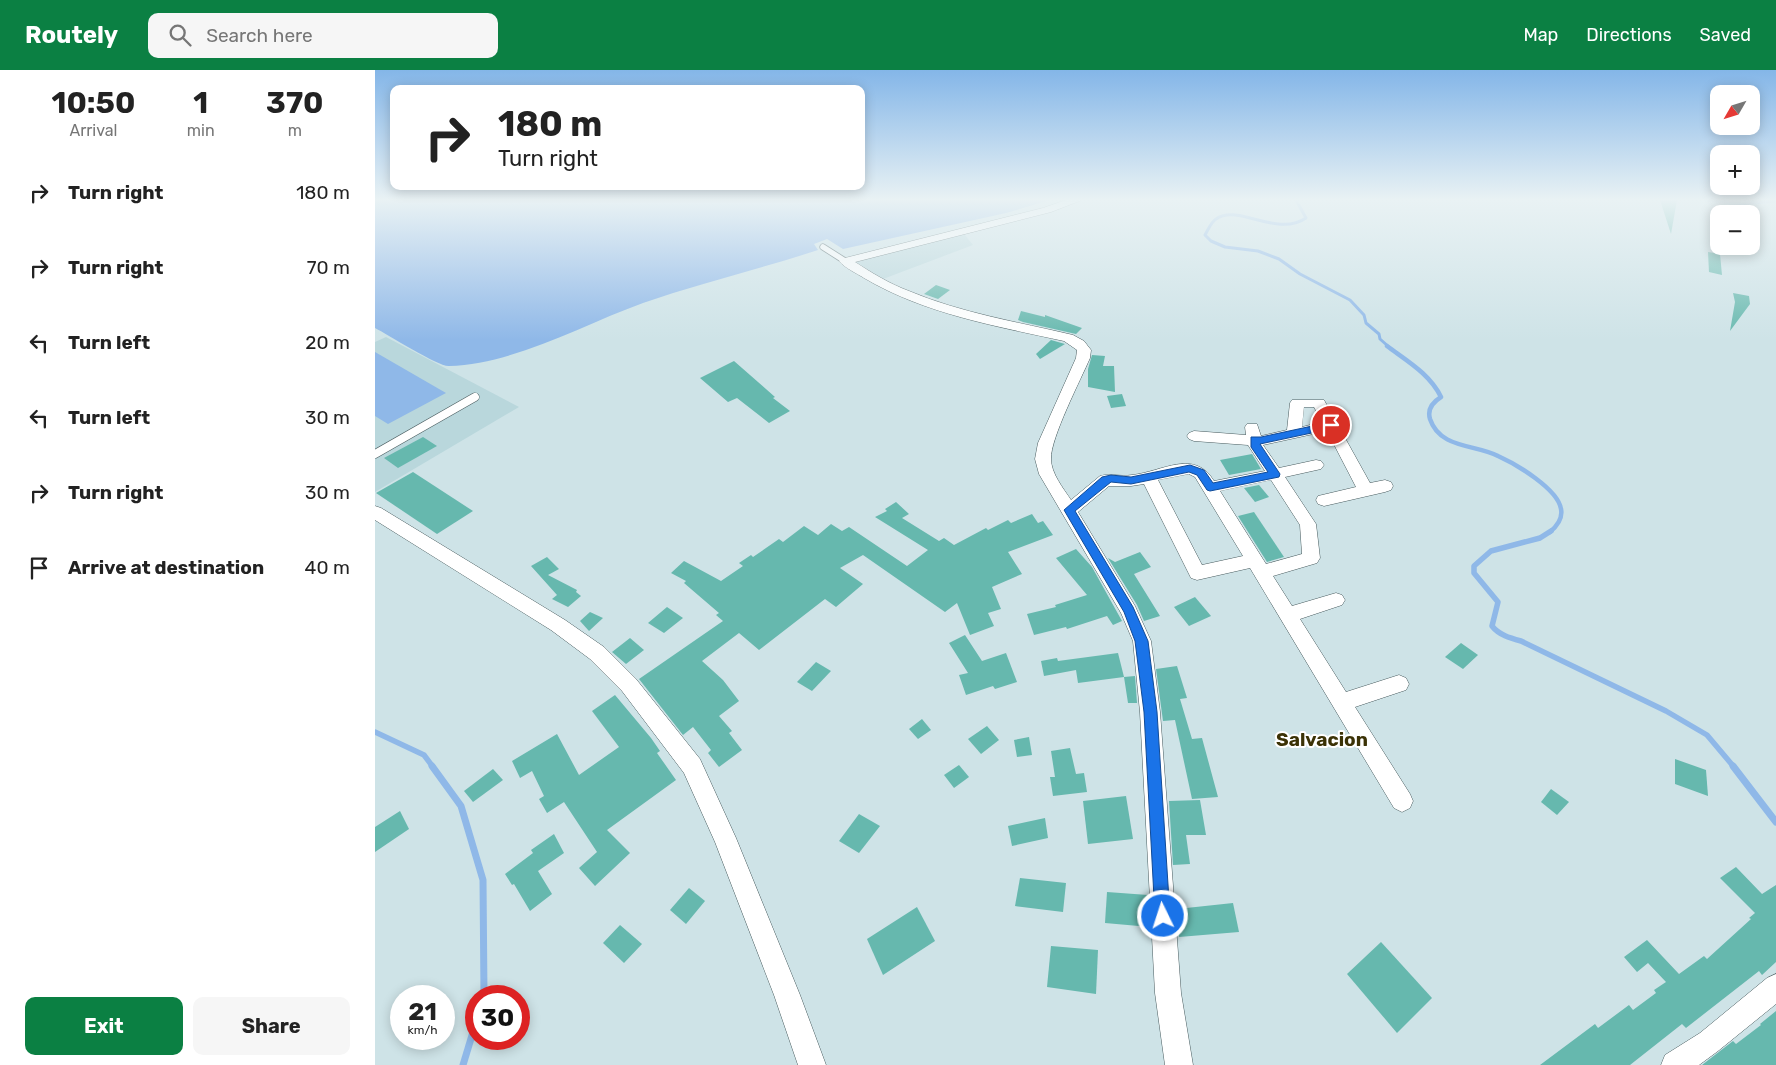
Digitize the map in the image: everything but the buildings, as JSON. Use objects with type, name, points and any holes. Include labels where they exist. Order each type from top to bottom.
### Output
[{"type":"street","points":[[845,260],[900,246]]},
{"type":"street","points":[[845,260],[891,288],[912,296],[976,316],[1068,338],[1079,344],[1084,350],[1083,358],[1046,443],[1043,459],[1047,474],[1129,611],[1142,641],[1151,712],[1168,993],[1179,1065]]},
{"type":"street","points":[[1294,433],[1298,397],[1319,403],[1338,403]]},
{"type":"street","points":[[1319,403],[1366,490]]},
{"type":"street","points":[[1194,436],[1253,433],[1261,440],[1331,425]]},
{"type":"street","points":[[1149,478],[1197,573],[1257,567],[1311,558],[1308,524],[1256,447],[1253,433]]},
{"type":"street","points":[[1210,487],[1317,465]]},
{"type":"street","points":[[1069,510],[1106,480],[1131,481],[1190,468],[1201,473],[1257,567],[1289,615],[1402,800]]},
{"type":"street","points":[[1324,500],[1385,486]]},
{"type":"street","points":[[375,512],[558,625],[597,653],[629,685],[692,766],[728,847],[787,995],[812,1065]]},
{"type":"street","points":[[1289,615],[1336,600]]},
{"type":"street","points":[[1343,702],[1399,684]]},
{"type":"street","points":[[1675,1065],[1709,1042],[1776,987]]},
{"type":"lane","points":[[823,247],[845,260]]},
{"type":"lane","points":[[375,454],[475,397]]},
{"type":"shaded area","points":[[913,246],[969,246],[883,279],[854,261]]},
{"type":"shaded area","points":[[386,337],[519,407],[375,492],[375,342]]},
{"type":"water","points":[[375,246],[816,246],[818,250],[643,303],[548,342],[523,351],[474,364],[443,365],[375,328]]},
{"type":"water","points":[[839,246],[855,246],[843,249]]},
{"type":"water","points":[[375,352],[446,393],[388,424],[375,416]]},
{"type":"waterway","points":[[1224,246],[1258,251],[1279,259],[1300,274],[1350,300],[1364,315],[1366,323],[1379,334],[1380,339],[1389,347]]},
{"type":"waterway","points":[[1387,346],[1431,381],[1441,397],[1431,406],[1429,415],[1435,429],[1442,436],[1450,441],[1489,452],[1506,460],[1535,478],[1552,493],[1558,501],[1561,516],[1555,528],[1550,532]]},
{"type":"waterway","points":[[1551,531],[1540,538],[1491,551],[1474,566],[1474,573],[1498,602],[1492,626],[1505,636],[1521,641],[1666,711],[1707,735],[1734,767]]},
{"type":"waterway","points":[[375,732],[424,755],[433,767]]},
{"type":"waterway","points":[[432,766],[461,806],[483,880],[484,985]]},
{"type":"waterway","points":[[1733,766],[1776,822]]},
{"type":"waterway","points":[[463,1065],[468,1050]]},
{"type":"district","name":"Salvacion","points":[[1322,739]]},
{"type":"route","points":[[1163,916],[1151,712],[1142,641],[1129,611],[1069,510],[1106,480],[1111,479],[1131,481],[1190,468],[1201,473],[1210,487],[1275,474],[1256,447],[1254,439],[1261,440],[1331,425]]}]
